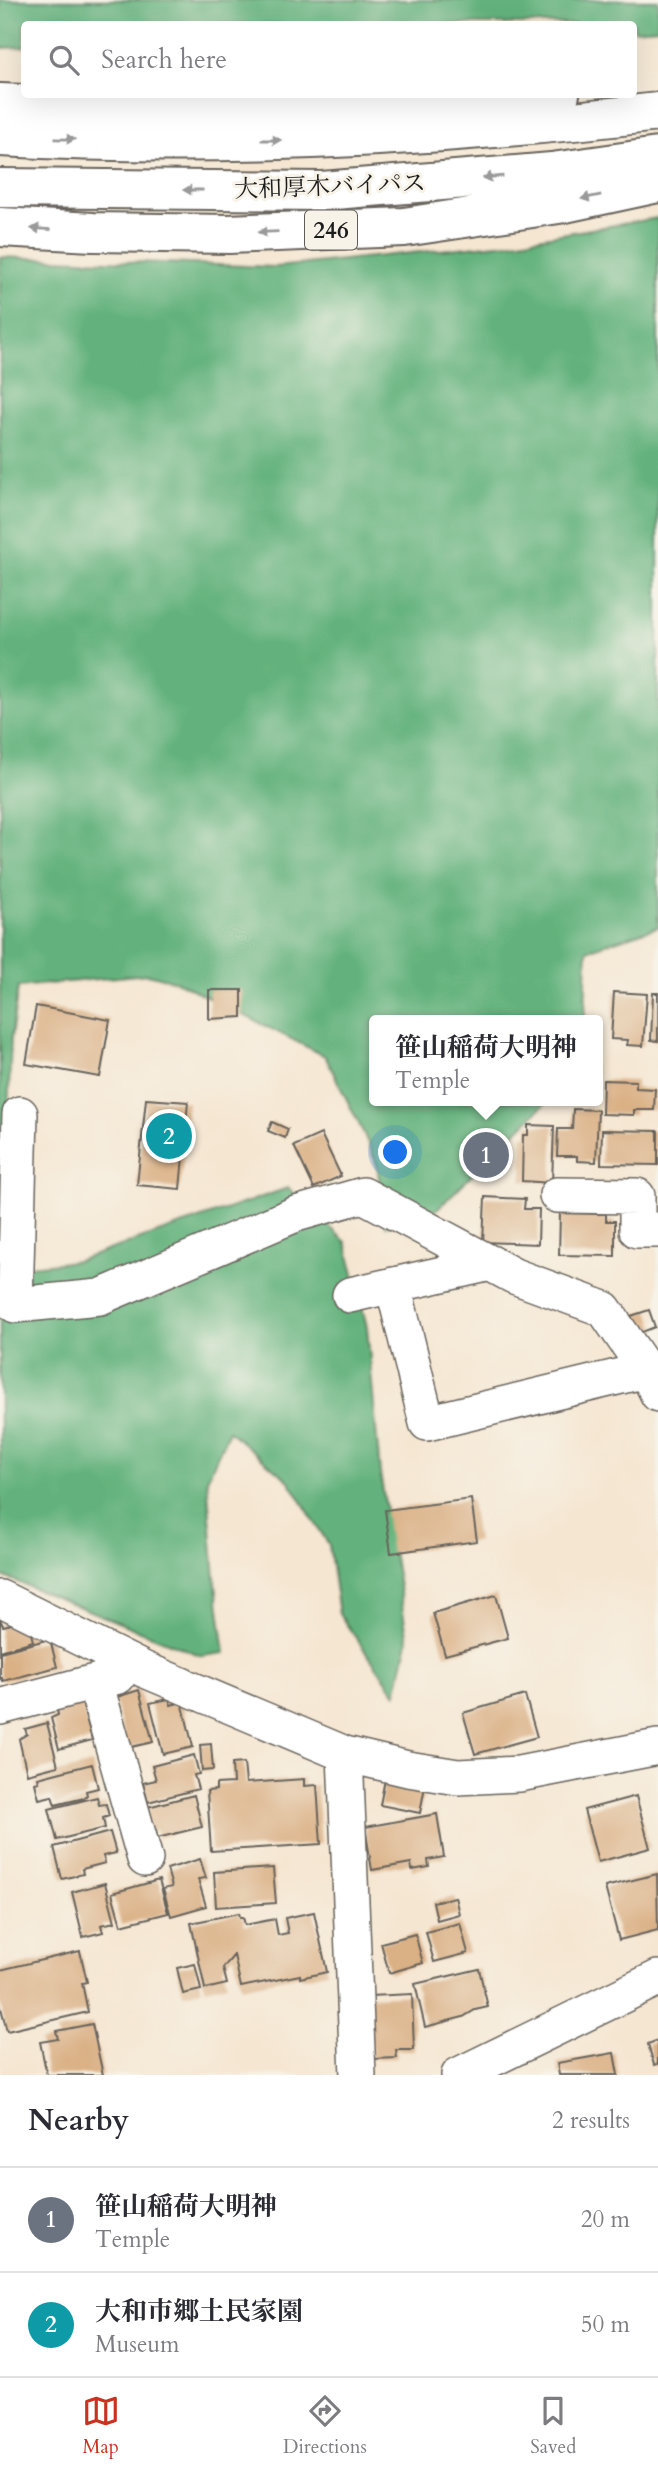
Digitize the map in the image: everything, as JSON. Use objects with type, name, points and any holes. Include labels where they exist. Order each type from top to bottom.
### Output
[{"type":"highway","points":[[637,89],[658,87]]},
{"type":"highway","points":[[0,103],[158,109],[314,107],[484,98]]},
{"type":"highway","name":"大和厚木バイパス","points":[[0,137],[129,141],[315,140],[547,125],[658,112]]},
{"type":"highway","name":"大和厚木バイパス","points":[[0,188],[322,191],[552,172],[658,157]]},
{"type":"highway","name":"246","points":[[0,227],[93,232],[229,234],[404,227],[565,203],[658,183]]},
{"type":"street","points":[[20,1114],[15,1305],[100,1297],[296,1214],[363,1195],[514,1276],[604,1309],[652,1382],[427,1423],[393,1285]]},
{"type":"street","points":[[557,1195],[637,1196],[637,1230],[658,1230]]},
{"type":"street","points":[[350,1295],[491,1263]]},
{"type":"street","points":[[0,1598],[143,1669],[345,1754],[408,1769],[458,1777],[519,1774],[658,1747]]},
{"type":"street","points":[[0,1707],[143,1669]]},
{"type":"street","points":[[95,1682],[145,1859]]},
{"type":"street","points":[[345,1754],[358,2075]]},
{"type":"street","points":[[459,2075],[658,1978]]},
{"type":"green space","points":[[0,0],[658,0],[658,28],[637,30],[637,21],[21,21],[21,47],[0,48]]},
{"type":"green space","points":[[658,218],[658,927],[587,950],[585,1015],[369,1015],[369,1106],[543,1106],[435,1211],[386,1226],[377,1165],[325,1056],[178,982],[148,974],[18,987],[11,1038],[2,1269],[77,1261],[288,1188],[346,1242],[367,1327],[380,1473],[408,1641],[396,1694],[339,1614],[329,1545],[289,1481],[229,1431],[207,1479],[215,1578],[225,1653],[202,1656],[0,1575],[0,257],[276,267],[507,243]]},
{"type":"building","points":[[209,990],[242,990],[242,1017],[209,1019]]},
{"type":"building","points":[[614,992],[647,994],[643,1046],[627,1045],[628,1040],[611,1039]]},
{"type":"building","points":[[653,993],[658,993],[658,1041],[651,1040]]},
{"type":"building","points":[[36,1006],[110,1020],[100,1077],[26,1064]]},
{"type":"building","points":[[603,1080],[636,1081],[636,1088],[655,1089],[654,1110],[634,1110],[634,1115],[602,1114]]},
{"type":"building","points":[[146,1099],[188,1102],[180,1189],[137,1185]]},
{"type":"building","points":[[573,1109],[598,1110],[596,1162],[577,1161],[577,1156],[557,1156],[558,1129],[572,1129]]},
{"type":"building","points":[[272,1122],[288,1129],[285,1138],[268,1131]]},
{"type":"building","points":[[528,1125],[554,1126],[552,1183],[522,1181],[523,1135],[528,1135]]},
{"type":"building","points":[[602,1130],[658,1131],[658,1165],[601,1164]]},
{"type":"building","points":[[321,1134],[341,1176],[314,1188],[294,1146]]},
{"type":"building","points":[[485,1197],[525,1199],[524,1209],[539,1209],[538,1244],[483,1242]]},
{"type":"building","points":[[560,1213],[606,1214],[606,1221],[615,1221],[615,1256],[559,1255]]},
{"type":"building","points":[[649,1310],[655,1327],[637,1334],[631,1316]]},
{"type":"building","points":[[471,1499],[477,1541],[391,1553],[385,1510]]},
{"type":"building","points":[[496,1595],[508,1638],[445,1655],[433,1613]]},
{"type":"building","points":[[0,1619],[3,1626],[21,1622],[29,1626],[33,1641],[0,1651]]},
{"type":"building","points":[[50,1639],[57,1667],[3,1681],[0,1679],[0,1652]]},
{"type":"building","points":[[139,1690],[153,1742],[127,1748],[114,1698]]},
{"type":"building","points":[[525,1695],[537,1737],[475,1754],[463,1713]]},
{"type":"building","points":[[169,1699],[171,1705],[182,1702],[193,1747],[163,1754],[150,1703]]},
{"type":"building","points":[[82,1703],[92,1740],[59,1749],[51,1718],[58,1715],[57,1709]]},
{"type":"building","points":[[47,1723],[58,1766],[27,1774],[19,1739],[27,1734],[25,1729]]},
{"type":"building","points":[[211,1744],[213,1770],[202,1771],[200,1745]]},
{"type":"building","points":[[194,1755],[199,1774],[194,1775],[198,1789],[148,1802],[143,1783],[156,1780],[152,1766]]},
{"type":"building","points":[[244,1763],[246,1783],[304,1779],[304,1786],[317,1785],[321,1844],[211,1851],[207,1791],[216,1790],[216,1784],[233,1783],[232,1764]]},
{"type":"building","points":[[92,1764],[98,1788],[86,1791],[84,1798],[55,1805],[52,1796],[39,1799],[35,1783],[39,1782],[38,1778]]},
{"type":"building","points":[[385,1779],[425,1786],[420,1813],[380,1805]]},
{"type":"building","points":[[194,1795],[202,1827],[157,1838],[156,1830],[150,1832],[144,1808]]},
{"type":"building","points":[[636,1796],[650,1848],[598,1862],[584,1810]]},
{"type":"building","points":[[97,1797],[99,1805],[106,1804],[109,1816],[103,1818],[105,1828],[57,1840],[49,1809]]},
{"type":"building","points":[[437,1814],[444,1857],[428,1860],[429,1867],[412,1870],[411,1863],[372,1870],[365,1827]]},
{"type":"building","points":[[110,1832],[116,1853],[103,1856],[105,1863],[82,1869],[83,1874],[62,1879],[54,1847]]},
{"type":"building","points":[[200,1859],[206,1878],[198,1879],[206,1906],[171,1916],[163,1889],[172,1887],[167,1869]]},
{"type":"building","points":[[273,1868],[276,1903],[216,1907],[214,1872]]},
{"type":"building","points":[[657,1874],[658,1930],[619,1940],[605,1887]]},
{"type":"building","points":[[159,1880],[168,1913],[121,1925],[112,1893]]},
{"type":"building","points":[[105,1883],[115,1922],[101,1925],[103,1932],[83,1937],[72,1892]]},
{"type":"building","points":[[455,1897],[459,1914],[437,1920],[433,1902]]},
{"type":"building","points":[[314,1912],[327,1972],[241,1987],[234,1955],[223,1968],[227,1984],[205,1989],[191,1923],[239,1913],[245,1925],[275,1919],[278,1935],[288,1933],[285,1918]]},
{"type":"building","points":[[460,1923],[468,1953],[434,1962],[426,1932]]},
{"type":"building","points":[[415,1934],[423,1963],[389,1973],[381,1943]]},
{"type":"building","points":[[80,1951],[87,1982],[82,1983],[88,2012],[7,2031],[0,2004],[0,1970]]},
{"type":"building","points":[[195,1964],[201,1990],[183,1994],[177,1968]]},
{"type":"building","points":[[479,1969],[488,2007],[425,2027],[415,1984]]},
{"type":"building","points":[[412,1994],[414,2050],[396,2050],[397,2058],[372,2059],[370,1996]]},
{"type":"building","points":[[92,2024],[103,2075],[47,2075],[40,2042],[58,2039],[56,2031]]},
{"type":"building","points":[[658,2040],[658,2064],[654,2065],[648,2044]]},
{"type":"building","points":[[614,2053],[618,2075],[559,2075],[557,2063]]},
{"type":"place","name":"大和市郷土民家園","points":[[169,1136]]},
{"type":"place","name":"笹山稲荷大明神","points":[[486,1155]]}]
